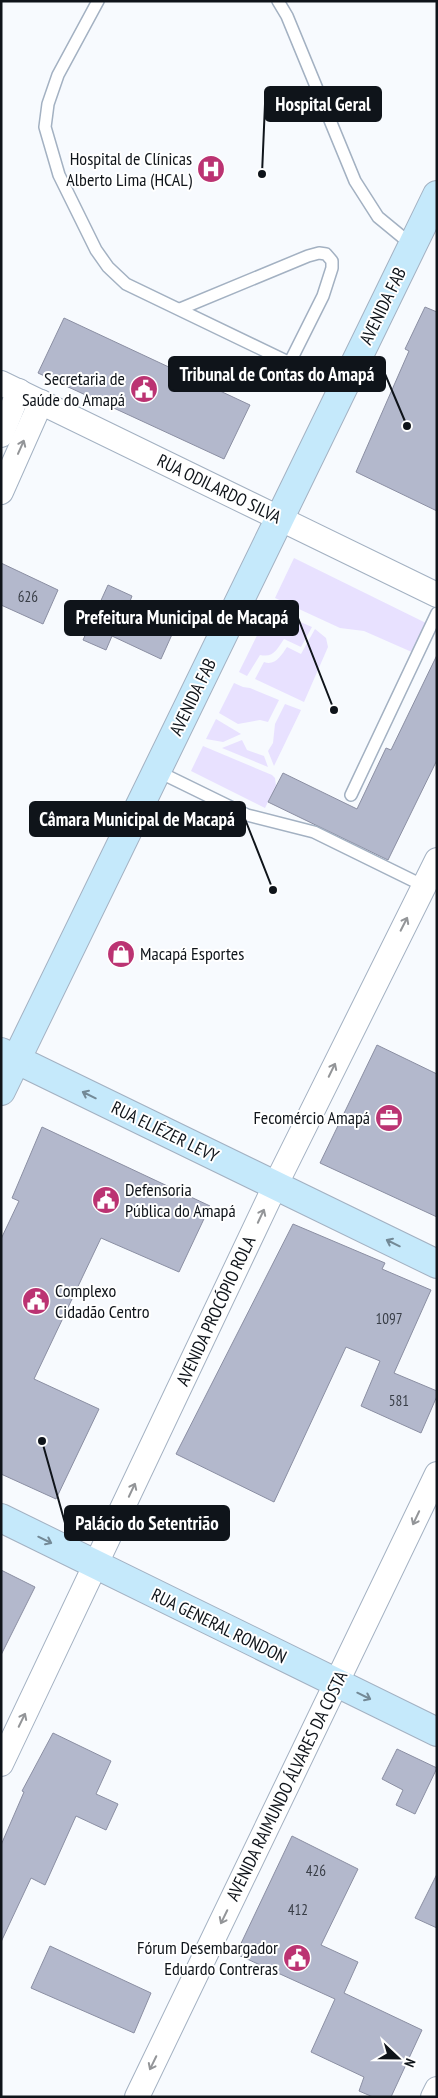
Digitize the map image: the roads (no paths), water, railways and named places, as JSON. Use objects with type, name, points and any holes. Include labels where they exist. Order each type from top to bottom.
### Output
[{"type":"main road","name":"AVENIDA FAB","points":[[1,1090],[9,1056],[157,771],[280,520],[340,391],[437,195]]},
{"type":"main road","name":"RUA ELIÉZER LEVY","points":[[9,1056],[437,1264]]},
{"type":"main road","name":"RUA GENERAL RONDON","points":[[1,1518],[437,1732]]},
{"type":"street","name":"RUA ODILARDO SILVA","points":[[10,387],[437,595]]},
{"type":"street","points":[[1,435],[10,387]]},
{"type":"street","points":[[1,492],[40,402]]},
{"type":"street","name":"AVENIDA PROCÓPIO ROLA","points":[[1,1764],[275,1186],[437,860]]},
{"type":"street","name":"AVENIDA RAIMUNDO ÁLVARES DA COSTA","points":[[137,2097],[437,1474]]},
{"type":"street","points":[[433,2097],[437,2089]]},
{"type":"lane","points":[[98,1],[58,75],[48,104],[46,127],[51,151],[60,174],[96,250],[108,267],[126,284],[180,309],[340,391]]},
{"type":"lane","points":[[278,1],[287,16],[355,181],[378,217],[412,245]]},
{"type":"lane","points":[[180,309],[261,277],[296,260],[319,253],[326,254],[332,261],[329,281],[289,364]]},
{"type":"lane","points":[[351,795],[437,613]]},
{"type":"lane","points":[[157,771],[247,815],[314,832],[424,886]]},
{"type":"place","name":"Hospital de Clínicas Alberto Lima (HCAL)","points":[[211,169]]},
{"type":"place","name":"Hospital Geral","points":[[262,174]]},
{"type":"place","name":"Secretaria de Saúde do Amapá","points":[[144,389]]},
{"type":"place","name":"Tribunal de Contas do Amapá","points":[[407,426]]},
{"type":"place","name":"Prefeitura Municipal de Macapá","points":[[334,710]]},
{"type":"place","name":"Câmara Municipal de Macapá","points":[[273,890]]},
{"type":"place","name":"Macapá Esportes","points":[[121,954]]},
{"type":"place","name":"Fecomércio Amapá","points":[[389,1118]]},
{"type":"place","name":"Defensoria Pública do Amapá","points":[[106,1200]]},
{"type":"place","name":"Complexo Cidadão Centro","points":[[36,1301]]},
{"type":"place","name":"Palácio do Setentrião","points":[[42,1441]]},
{"type":"place","name":"Fórum Desembargador Eduardo Contreras","points":[[297,1958]]}]
